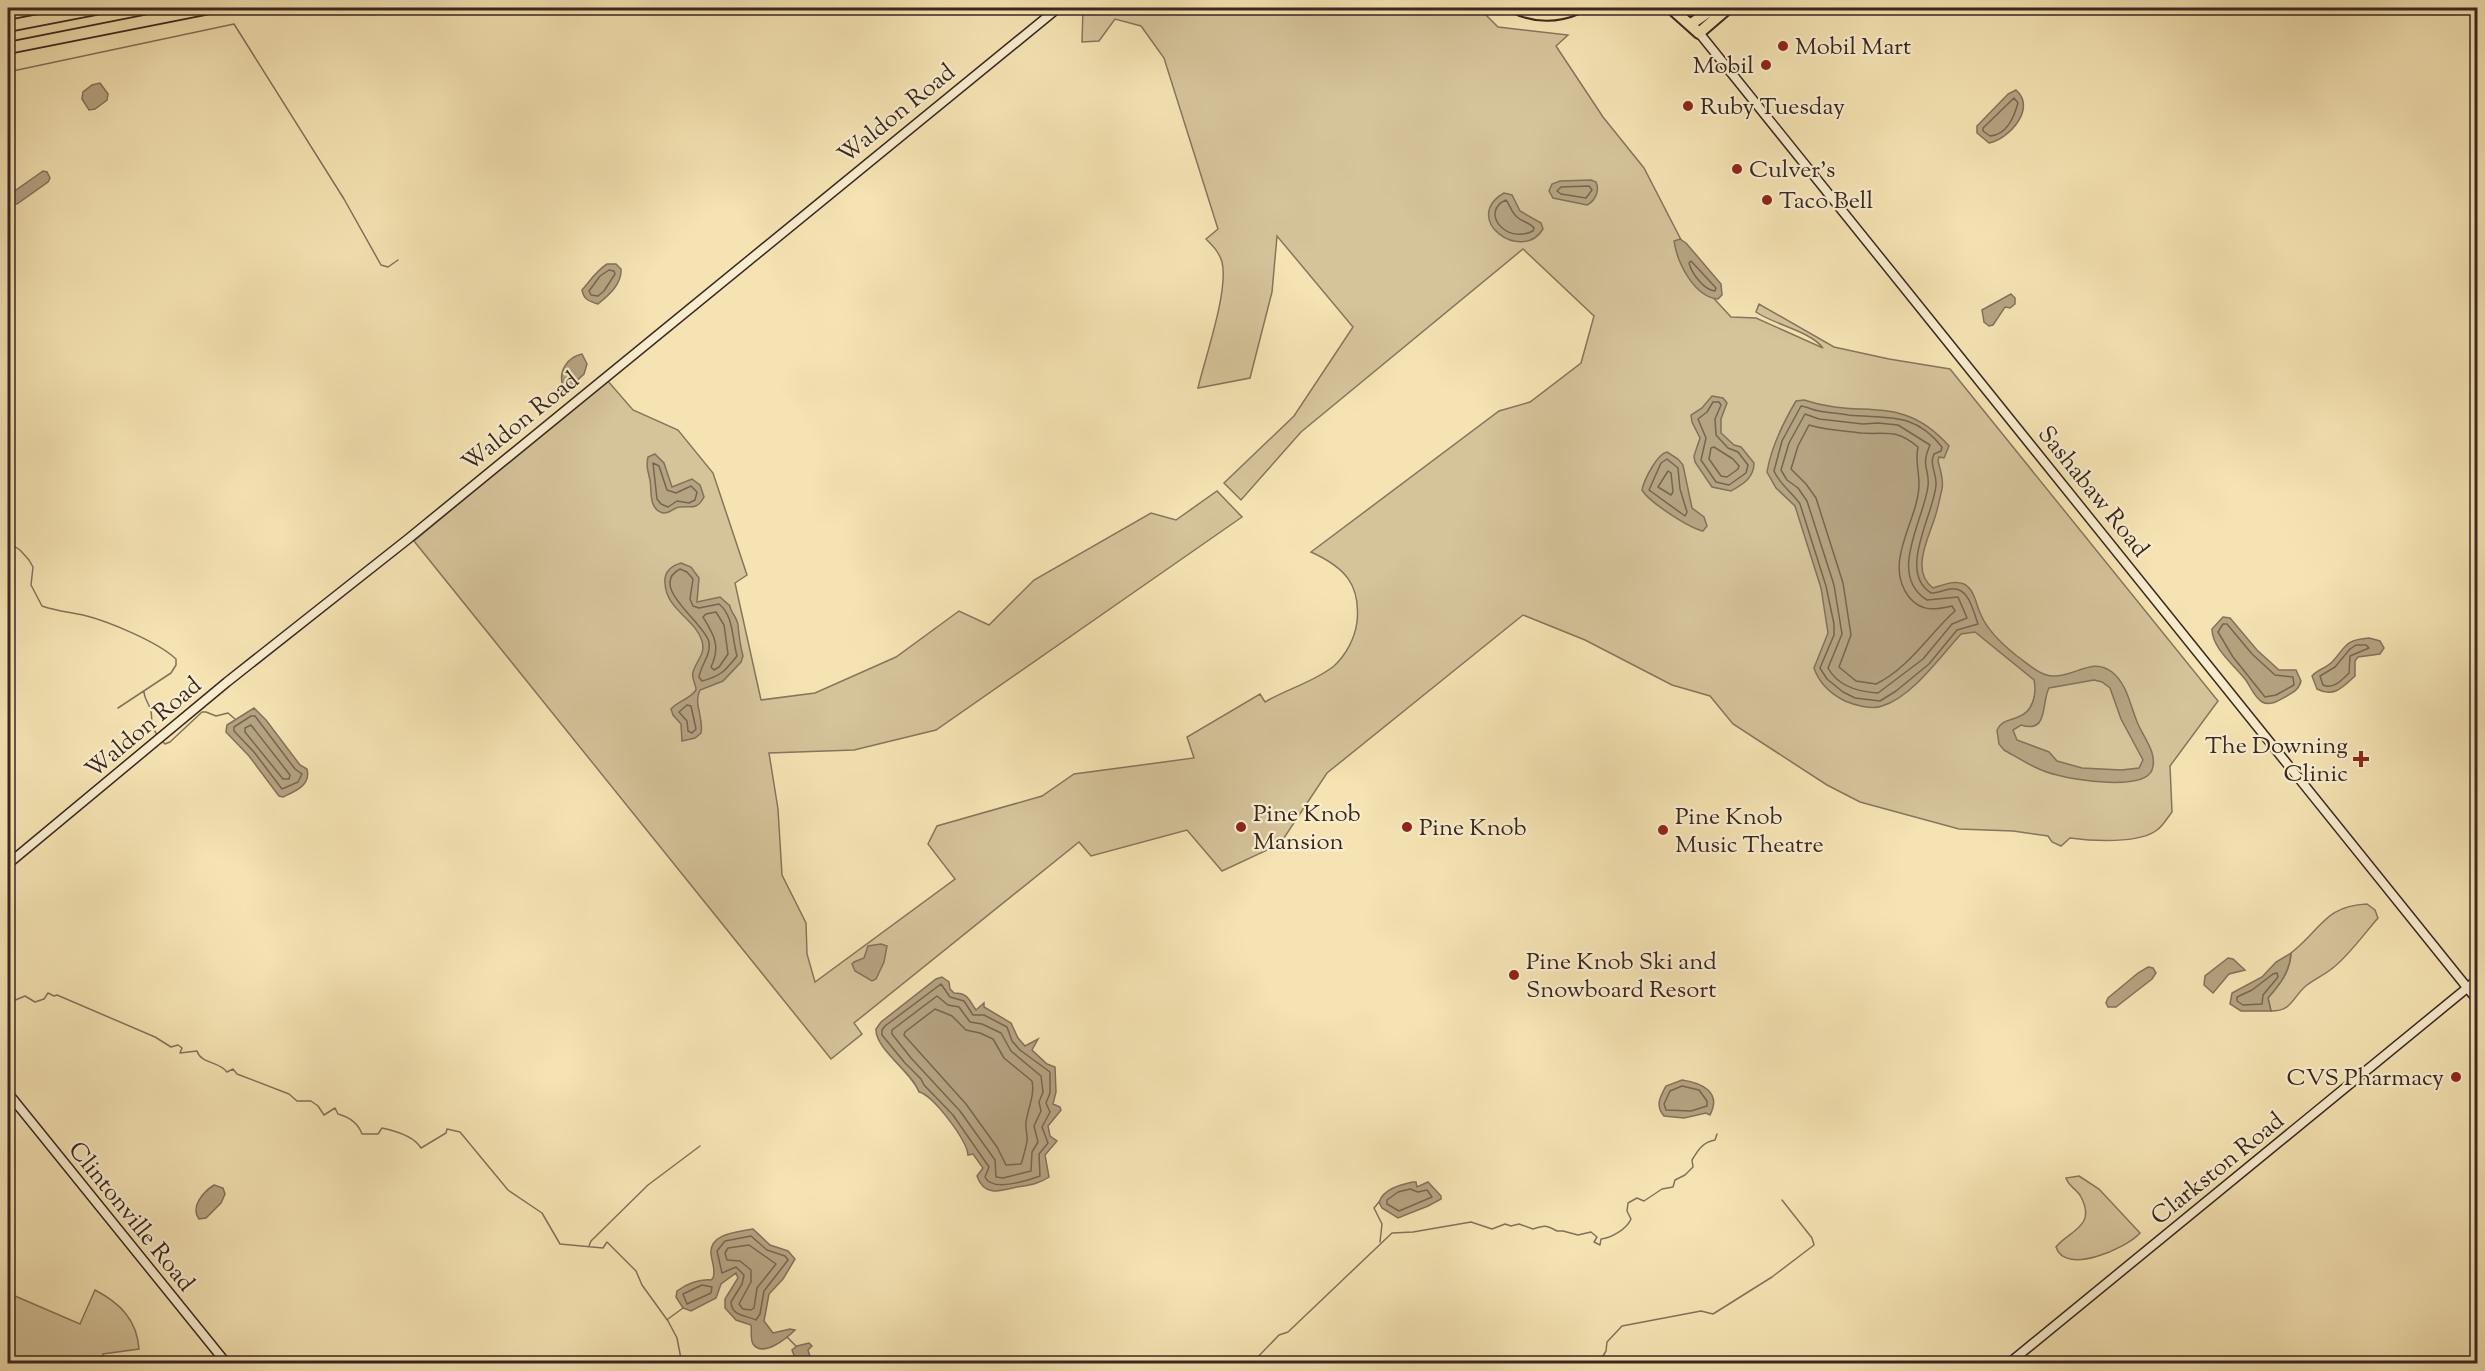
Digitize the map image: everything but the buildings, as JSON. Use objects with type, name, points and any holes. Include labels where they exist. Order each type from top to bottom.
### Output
[{"type":"highway","points":[[8,26],[101,8]]},
{"type":"highway","points":[[8,48],[210,8]]},
{"type":"highway","points":[[1516,8],[1544,15],[1578,8]]},
{"type":"highway","points":[[1671,8],[1699,33],[1728,8]]},
{"type":"highway","points":[[1691,24],[1714,8]]},
{"type":"main road","name":"Waldon Road","points":[[8,864],[227,682],[408,539],[1058,8]]},
{"type":"main road","name":"Sashabaw Road","points":[[1678,8],[2478,1001]]},
{"type":"main road","name":"Clarkston Road","points":[[2008,1364],[2478,979]]},
{"type":"main road","name":"Clintonville Road","points":[[8,1093],[227,1364]]},
{"type":"shaded area","points":[[1083,8],[1479,8],[1498,27],[1568,35],[1556,46],[1603,117],[1644,168],[1708,292],[1731,317],[1756,318],[1823,348],[1810,337],[1756,312],[1759,304],[1834,347],[1950,369],[2218,701],[2170,766],[2172,812],[2157,830],[2139,838],[2102,840],[2070,838],[2061,846],[2052,842],[2048,836],[2013,831],[1959,829],[1860,802],[1827,785],[1733,724],[1710,696],[1672,685],[1585,640],[1523,615],[1327,773],[1280,844],[1222,871],[1187,830],[1091,856],[1079,842],[854,1023],[862,1034],[831,1059],[414,541],[607,380],[633,410],[678,430],[713,473],[747,575],[735,583],[761,700],[815,693],[896,657],[959,611],[989,625],[1034,580],[1151,513],[1176,520],[1217,491],[1242,517],[936,730],[854,750],[769,753],[778,809],[782,875],[806,923],[807,954],[815,982],[955,879],[928,844],[937,826],[1042,796],[1074,774],[1194,758],[1187,737],[1260,694],[1265,702],[1318,677],[1334,666],[1346,651],[1354,634],[1358,609],[1356,597],[1348,578],[1341,571],[1311,552],[1499,411],[1530,402],[1581,363],[1594,316],[1523,249],[1301,432],[1241,500],[1224,483],[1294,416],[1353,327],[1277,236],[1272,292],[1250,378],[1198,388],[1222,289],[1222,262],[1206,239],[1218,229],[1164,58],[1141,26],[1115,19],[1099,41],[1082,42]]},
{"type":"shaded area","points":[[2367,904],[2375,910],[2378,918],[2351,951],[2331,970],[2307,985],[2284,1009],[2271,1011],[2268,998],[2286,972],[2291,953],[2332,914],[2341,909]]},
{"type":"shaded area","points":[[2079,1176],[2099,1189],[2140,1233],[2123,1246],[2096,1256],[2071,1259],[2062,1255],[2056,1247],[2079,1227],[2086,1215],[2081,1197],[2066,1178]]},
{"type":"shaded area","points":[[95,1290],[126,1314],[135,1329],[139,1349],[103,1354],[104,1363],[8,1363],[8,1293],[80,1324]]},
{"type":"water","points":[[100,83],[108,94],[107,100],[95,109],[89,110],[82,99],[83,92],[92,85]]},
{"type":"water","points":[[2016,90],[2022,97],[2023,105],[2018,122],[2005,136],[1989,143],[1977,133],[1977,126],[2008,94]]},
{"type":"water","points":[[43,171],[47,172],[50,178],[48,182],[17,204],[13,203],[9,195]]},
{"type":"water","points":[[1591,180],[1596,182],[1597,192],[1587,205],[1553,198],[1549,191],[1552,184],[1560,181]]},
{"type":"water","points":[[1504,193],[1512,195],[1520,211],[1541,223],[1543,229],[1533,239],[1522,242],[1510,240],[1499,234],[1491,225],[1489,215],[1492,203]]},
{"type":"water","points":[[1680,239],[1721,284],[1722,295],[1718,299],[1701,292],[1688,277],[1679,259],[1674,241]]},
{"type":"water","points":[[607,264],[616,264],[621,269],[614,289],[598,304],[587,300],[582,290]]},
{"type":"water","points":[[2011,294],[2015,298],[2015,304],[2010,308],[2005,307],[1993,325],[1989,326],[1984,322],[1982,310]]},
{"type":"water","points":[[582,354],[587,364],[584,374],[570,387],[563,386],[562,376],[565,366],[572,358]]},
{"type":"water","points":[[1712,396],[1723,398],[1727,403],[1721,419],[1721,433],[1734,445],[1741,447],[1754,463],[1750,477],[1731,491],[1712,487],[1695,462],[1694,456],[1700,438],[1691,415],[1702,408]]},
{"type":"water","points":[[1804,400],[1825,406],[1898,413],[1931,429],[1949,446],[1944,458],[1939,457],[1938,461],[1942,486],[1923,554],[1923,573],[1926,581],[1933,588],[1948,583],[1964,584],[1968,587],[1984,621],[1992,632],[2012,652],[2042,673],[2060,676],[2097,666],[2112,672],[2125,689],[2138,724],[2152,752],[2152,770],[2146,776],[2123,782],[2066,777],[2036,768],[2004,750],[1999,744],[1997,730],[2003,723],[2023,715],[2030,707],[2035,691],[2034,680],[1975,632],[1961,634],[1915,685],[1882,706],[1868,707],[1853,704],[1826,688],[1814,668],[1828,633],[1821,588],[1795,506],[1776,488],[1767,472],[1778,435],[1796,401]],"holes":[[[2094,680],[2110,688],[2121,719],[2143,760],[2139,768],[2121,770],[2082,768],[2057,761],[2049,752],[2017,740],[2013,730],[2021,725],[2030,727],[2040,721],[2049,688]]]},
{"type":"water","points":[[1667,452],[1683,465],[1692,508],[1704,517],[1707,526],[1703,531],[1670,514],[1642,490],[1655,462]]},
{"type":"water","points":[[655,454],[664,463],[672,487],[692,479],[700,485],[704,497],[699,504],[678,507],[665,513],[655,508],[647,464],[648,457]]},
{"type":"water","points":[[681,563],[691,567],[699,578],[697,602],[720,597],[730,606],[737,622],[743,656],[741,662],[723,681],[700,690],[698,700],[701,733],[695,738],[682,741],[681,724],[671,709],[696,690],[693,674],[703,646],[698,633],[675,607],[667,592],[665,579],[667,573]]},
{"type":"water","points":[[2223,617],[2230,618],[2257,650],[2279,670],[2296,670],[2301,681],[2297,689],[2274,702],[2265,703],[2259,700],[2216,643],[2212,629]]},
{"type":"water","points":[[2369,638],[2380,641],[2384,648],[2380,654],[2358,657],[2355,661],[2355,676],[2338,690],[2328,692],[2317,689],[2312,676],[2314,674],[2331,663],[2351,642]]},
{"type":"water","points":[[254,708],[266,720],[300,765],[307,769],[308,775],[305,783],[283,797],[279,796],[249,756],[226,732],[227,725]]},
{"type":"water","points":[[881,944],[887,946],[884,962],[876,979],[872,981],[855,971],[852,964],[864,958],[868,946]]},
{"type":"water","points":[[2291,953],[2286,972],[2268,998],[2271,1011],[2241,1011],[2230,1004],[2232,993],[2262,977],[2276,962]]},
{"type":"water","points":[[2228,958],[2233,959],[2245,970],[2229,974],[2213,993],[2204,985],[2205,976]]},
{"type":"water","points":[[2148,967],[2153,968],[2156,973],[2152,979],[2116,1007],[2108,1007],[2106,1003],[2108,998]]},
{"type":"water","points":[[942,977],[949,982],[950,989],[954,993],[965,996],[976,1010],[984,1003],[984,1007],[1011,1023],[1018,1038],[1025,1046],[1038,1039],[1032,1050],[1047,1064],[1055,1067],[1056,1092],[1053,1104],[1061,1110],[1048,1126],[1050,1136],[1057,1141],[1045,1155],[1049,1177],[1034,1184],[999,1191],[984,1187],[977,1176],[983,1168],[973,1154],[968,1155],[962,1139],[940,1109],[919,1092],[877,1037],[876,1029],[881,1022],[936,979]]},
{"type":"water","points":[[1682,1080],[1703,1086],[1712,1095],[1714,1100],[1710,1115],[1706,1113],[1684,1118],[1664,1116],[1659,1105],[1666,1086]]},
{"type":"water","points":[[1416,1182],[1417,1187],[1428,1182],[1441,1196],[1441,1199],[1398,1218],[1382,1208],[1379,1202],[1384,1194],[1397,1186]]},
{"type":"water","points":[[214,1185],[223,1188],[225,1194],[221,1203],[206,1218],[199,1219],[196,1210],[199,1200]]},
{"type":"water","points":[[753,1229],[770,1245],[788,1251],[795,1259],[783,1279],[769,1294],[764,1321],[773,1333],[795,1330],[775,1345],[763,1349],[753,1344],[751,1325],[736,1320],[725,1308],[725,1299],[738,1278],[736,1273],[721,1284],[716,1298],[691,1311],[683,1308],[676,1297],[677,1291],[684,1286],[713,1278],[711,1254],[715,1242],[726,1235]]},
{"type":"water","points":[[809,1343],[812,1346],[808,1350],[812,1363],[797,1363],[792,1350]]},
{"type":"waterway","points":[[8,72],[234,24],[344,199],[381,265],[388,267],[398,260]]},
{"type":"waterway","points":[[8,542],[20,550],[33,567],[31,585],[42,606],[83,615],[119,627],[145,639],[176,659],[176,665],[171,673],[118,708]]},
{"type":"waterway","points":[[144,691],[151,711],[152,726],[158,736]]},
{"type":"waterway","points":[[161,740],[165,744],[170,742],[202,712],[216,716],[228,713],[235,719]]},
{"type":"waterway","points":[[8,995],[13,1001],[25,996],[35,1002],[44,999],[48,993],[57,995],[155,1037],[171,1047],[178,1045],[182,1048],[180,1053],[197,1051],[202,1058],[224,1068],[227,1072],[233,1069],[237,1074],[289,1094],[297,1101],[311,1101],[324,1115],[335,1108],[338,1114],[356,1124],[362,1134],[378,1134],[382,1128],[387,1129],[409,1137],[421,1148],[446,1133],[447,1129],[460,1132],[508,1190],[542,1213],[560,1244],[603,1248],[607,1242],[636,1271],[642,1285],[668,1321],[677,1338],[682,1364]]},
{"type":"waterway","points":[[1251,1364],[1279,1335],[1288,1332],[1392,1233],[1413,1232],[1471,1222],[1492,1229],[1505,1224],[1511,1226],[1519,1224],[1533,1229],[1543,1226],[1578,1235],[1591,1232],[1597,1237],[1594,1242],[1600,1245],[1601,1239],[1618,1232],[1629,1223],[1631,1219],[1627,1211],[1628,1203],[1637,1198],[1644,1201],[1662,1189],[1673,1187],[1675,1180],[1685,1175],[1693,1167],[1692,1160],[1699,1150],[1715,1140],[1717,1134]]},
{"type":"waterway","points":[[589,1246],[591,1241],[648,1185],[700,1146]]},
{"type":"waterway","points":[[1598,1364],[1606,1351],[1607,1342],[1622,1326],[1701,1311],[1713,1314],[1772,1277],[1814,1245],[1812,1238],[1782,1200]]},
{"type":"waterway","points":[[1379,1202],[1374,1208],[1382,1224],[1380,1242]]},
{"type":"waterway","points":[[668,1319],[683,1308]]},
{"type":"waterway","points":[[787,1337],[796,1346]]},
{"type":"place","name":"Mobil Mart","points":[[1783,46]]},
{"type":"place","name":"Mobil","points":[[1766,65]]},
{"type":"place","name":"Ruby Tuesday","points":[[1688,106]]},
{"type":"place","name":"Culver's","points":[[1737,169]]},
{"type":"place","name":"Taco Bell","points":[[1767,200]]},
{"type":"place","name":"The Downing Clinic","points":[[2361,759]]},
{"type":"place","name":"Pine Knob Mansion","points":[[1241,827]]},
{"type":"place","name":"Pine Knob","points":[[1407,827]]},
{"type":"place","name":"Pine Knob Music Theatre","points":[[1663,830]]},
{"type":"place","name":"Pine Knob Ski and Snowboard Resort","points":[[1514,975]]},
{"type":"place","name":"CVS Pharmacy","points":[[2456,1077]]}]
